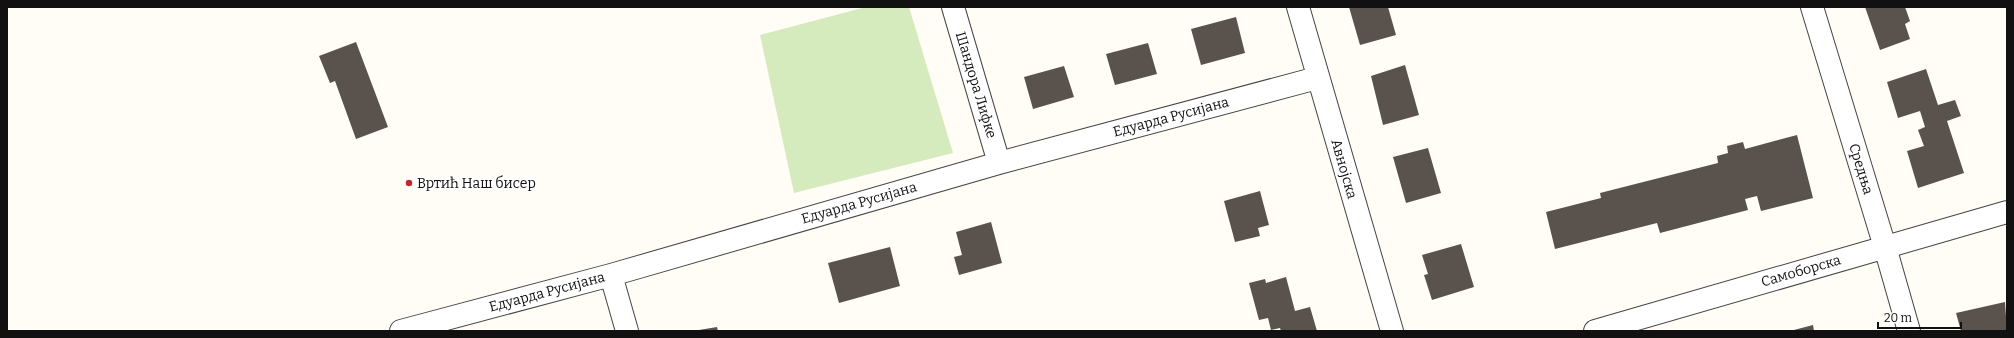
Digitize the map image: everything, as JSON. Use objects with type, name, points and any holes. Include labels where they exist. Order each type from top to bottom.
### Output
[{"type":"street","name":"Шандора Лифке","points":[[953,7],[999,163]]},
{"type":"street","name":"Авнојска","points":[[1298,7],[1317,78],[1392,331]]},
{"type":"street","name":"Средња","points":[[1812,7],[1909,331]]},
{"type":"street","name":"Едуарда Русијана","points":[[400,331],[611,275],[999,163],[1317,78]]},
{"type":"street","name":"Самоборска","points":[[1595,331],[2007,212]]},
{"type":"street","points":[[611,275],[627,331]]},
{"type":"green space","points":[[866,7],[909,7],[953,153],[794,193],[760,35]]},
{"type":"building","points":[[1349,7],[1388,7],[1396,35],[1360,45]]},
{"type":"building","points":[[1865,7],[1905,7],[1910,21],[1905,24],[1910,39],[1880,50]]},
{"type":"building","points":[[1236,17],[1245,53],[1201,65],[1191,29]]},
{"type":"building","points":[[356,42],[388,127],[356,139],[335,81],[330,83],[319,56]]},
{"type":"building","points":[[1148,43],[1157,74],[1115,85],[1106,54]]},
{"type":"building","points":[[1405,65],[1419,115],[1383,125],[1371,76]]},
{"type":"building","points":[[1064,66],[1074,97],[1033,109],[1024,77]]},
{"type":"building","points":[[1926,69],[1938,105],[1955,100],[1961,116],[1947,121],[1964,173],[1918,188],[1907,151],[1924,146],[1918,130],[1925,127],[1920,111],[1898,118],[1887,82]]},
{"type":"building","points":[[1797,135],[1813,198],[1761,211],[1757,196],[1745,199],[1748,210],[1660,233],[1657,223],[1555,249],[1546,212],[1601,198],[1600,193],[1718,163],[1717,156],[1728,153],[1727,146],[1743,142],[1745,149]]},
{"type":"building","points":[[1428,148],[1441,193],[1406,203],[1393,157]]},
{"type":"building","points":[[1260,191],[1269,225],[1258,228],[1260,236],[1235,242],[1224,201]]},
{"type":"building","points":[[991,222],[1002,263],[959,275],[954,257],[962,255],[956,232]]},
{"type":"building","points":[[1461,244],[1474,287],[1432,300],[1424,275],[1428,274],[1422,255]]},
{"type":"building","points":[[890,247],[900,286],[839,303],[828,263]]},
{"type":"building","points":[[1286,277],[1295,311],[1310,307],[1317,331],[1281,331],[1280,328],[1271,330],[1268,318],[1259,320],[1249,283],[1265,279],[1266,283]]},
{"type":"building","points":[[2005,302],[2007,331],[1961,331],[1956,313]]},
{"type":"building","points":[[1813,325],[1814,331],[1790,331]]},
{"type":"building","points":[[717,327],[718,331],[699,331],[699,330]]},
{"type":"place","name":"Вртић Наш бисер","points":[[409,183]]}]
